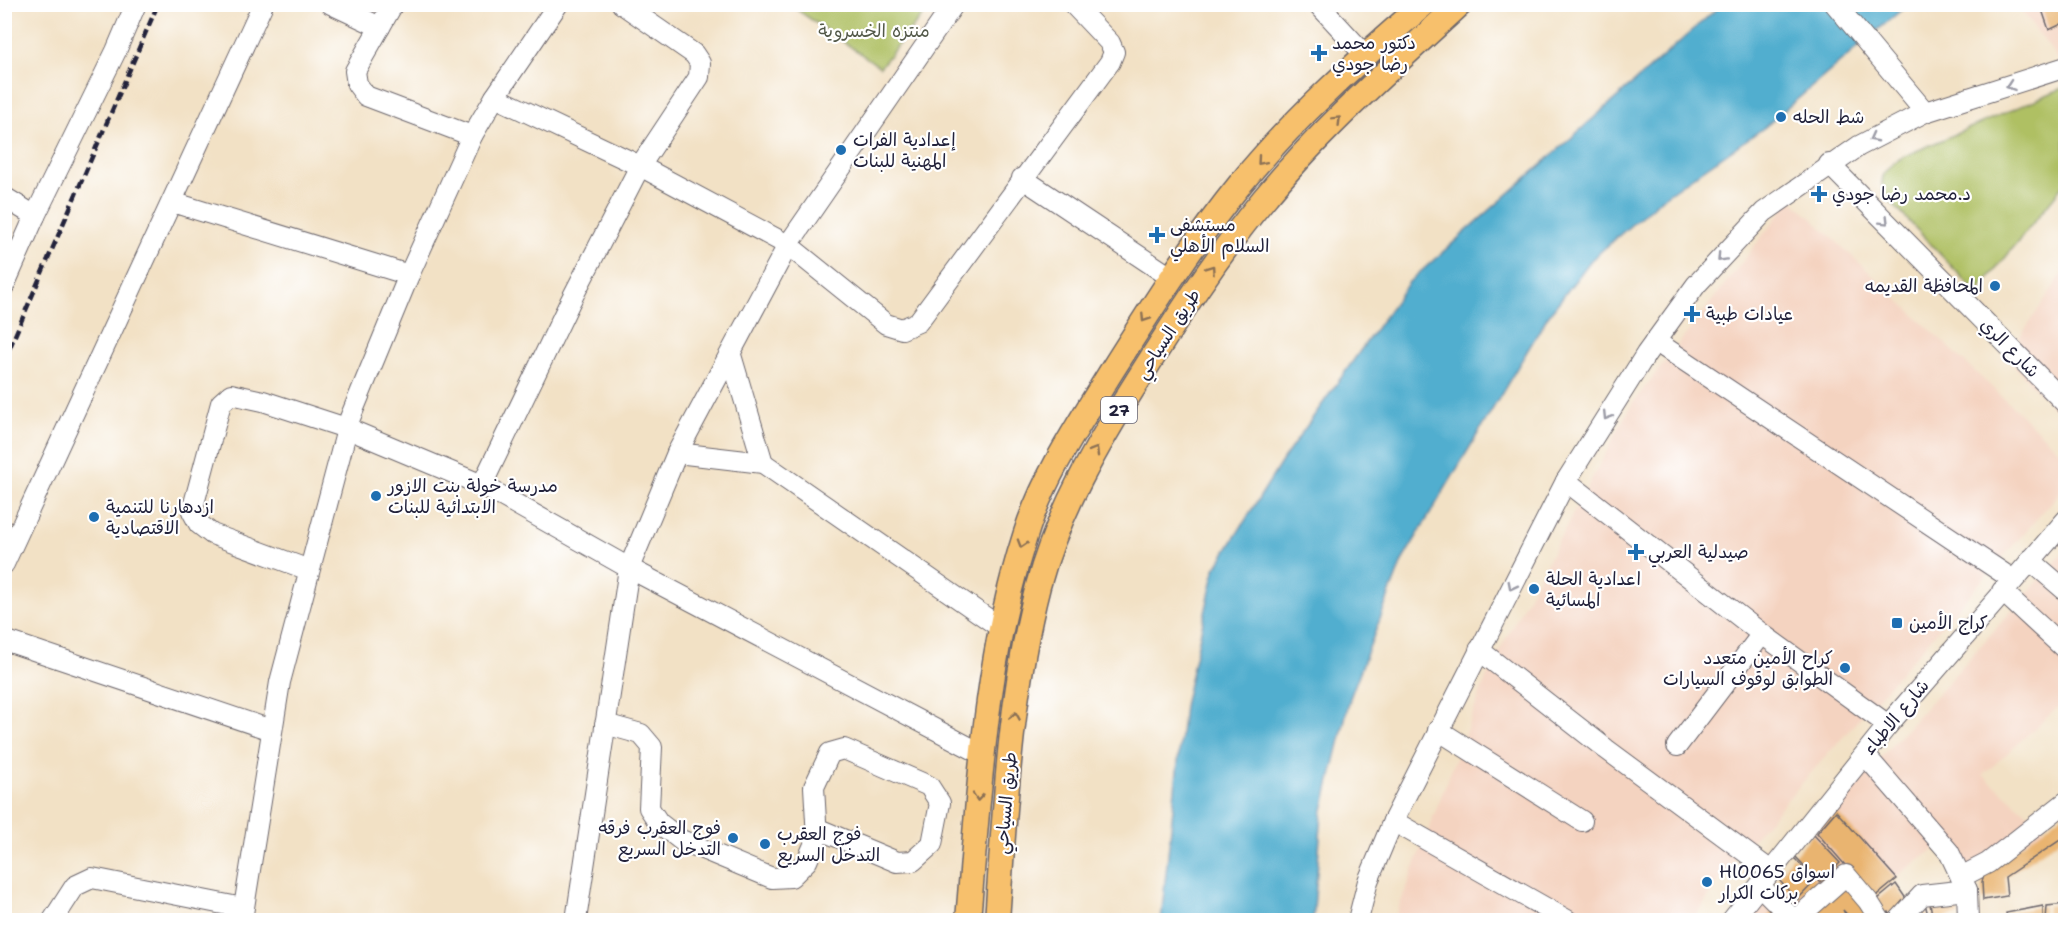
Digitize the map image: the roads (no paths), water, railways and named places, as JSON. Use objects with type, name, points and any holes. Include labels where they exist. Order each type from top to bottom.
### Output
[{"type":"main road","name":"طريق السياحي","points":[[968,921],[982,754],[1001,628],[1011,580],[1034,512],[1066,445],[1172,278],[1242,183],[1289,130],[1365,56],[1424,4]]},
{"type":"main road","name":"طريق السياحي","points":[[997,921],[1009,757],[1028,633],[1038,587],[1060,524],[1090,458],[1194,293],[1263,200],[1341,116],[1460,4]]},
{"type":"main road","points":[[1051,476],[1057,487],[1063,490],[1075,489]]},
{"type":"main road","points":[[1034,512],[1046,510],[1060,524]]},
{"type":"street","points":[[4,286],[35,216],[116,51],[136,4]]},
{"type":"street","points":[[4,564],[263,4]]},
{"type":"street","points":[[331,4],[380,27]]},
{"type":"street","points":[[393,4],[355,71],[357,84],[366,96],[472,136]]},
{"type":"street","points":[[53,921],[75,886],[92,879],[243,914],[280,682],[346,428],[409,274],[472,136],[495,97],[558,4]]},
{"type":"street","points":[[482,485],[570,302],[640,166],[699,77],[700,63],[694,54],[622,4]]},
{"type":"street","points":[[576,921],[629,568],[677,453],[788,245],[954,4]]},
{"type":"street","points":[[495,97],[640,166],[788,245],[886,324],[902,329],[918,322],[1022,178],[1110,62],[1114,52],[1110,43],[1073,4]]},
{"type":"street","points":[[1318,4],[1365,56]]},
{"type":"street","points":[[1835,4],[1925,112]]},
{"type":"street","points":[[1358,921],[1368,881],[1393,821],[1566,481],[1656,341],[1696,285],[1764,212],[1829,164],[1859,146],[1925,112],[2066,67]]},
{"type":"street","name":"شارع الري","points":[[1829,164],[2066,404]]},
{"type":"street","points":[[1022,178],[1172,278]]},
{"type":"street","points":[[4,197],[35,216]]},
{"type":"street","points":[[172,202],[409,274]]},
{"type":"street","points":[[1656,341],[2007,585],[2066,650]]},
{"type":"street","points":[[731,355],[763,463]]},
{"type":"street","points":[[309,570],[212,534],[199,524],[192,511],[221,403],[231,394],[264,400],[346,428],[482,485],[629,568],[982,754]]},
{"type":"street","points":[[677,453],[763,463],[1001,628]]},
{"type":"street","points":[[1566,481],[1762,633],[1888,725]]},
{"type":"street","name":"شارع الاطباء","points":[[1732,921],[1888,725],[2007,585],[2066,520]]},
{"type":"street","points":[[2030,560],[2066,591]]},
{"type":"street","points":[[1677,746],[1762,633]]},
{"type":"street","points":[[4,640],[271,730]]},
{"type":"street","points":[[1479,650],[1606,749],[1766,879],[1795,921],[1846,875],[1868,901],[1880,921]]},
{"type":"street","points":[[605,724],[641,734],[652,747],[649,808],[659,823],[681,840],[772,878],[791,877],[807,861],[817,838],[816,828],[814,787],[830,753],[844,749],[929,786],[940,803],[932,844],[913,861],[897,862],[816,828]]},
{"type":"street","points":[[1438,730],[1581,821]]},
{"type":"street","points":[[1865,755],[1935,833],[1949,852],[1964,884],[1968,921]]},
{"type":"street","points":[[1899,921],[1922,895],[1964,884],[2066,802]]},
{"type":"street","points":[[1393,821],[1567,921]]},
{"type":"water","points":[[1721,5],[1907,5],[1765,127],[1662,198],[1591,260],[1548,316],[1402,561],[1350,698],[1322,814],[1313,920],[1161,920],[1184,706],[1215,569],[1284,458],[1409,282]]},
{"type":"railway","points":[[4,361],[158,4]]},
{"type":"place","name":"دكتور محمد رضا جودي","points":[[1319,53]]},
{"type":"place","name":"شط الحله","points":[[1781,117]]},
{"type":"place","name":"إعدادية الفرات المهنية للبنات","points":[[841,150]]},
{"type":"place","name":"د.محمد رضا جودي","points":[[1819,194]]},
{"type":"place","name":"مستشفى السلام الأهلي","points":[[1157,235]]},
{"type":"place","name":"المحافظة القديمه","points":[[1995,286]]},
{"type":"place","name":"عيادات طبية","points":[[1692,314]]},
{"type":"place","name":"مدرسة خولة بنت الازور الابتدائية للبنات","points":[[376,496]]},
{"type":"place","name":"ازدهارنا للتنمية الاقتصادية","points":[[94,517]]},
{"type":"place","name":"صيدلية العربي","points":[[1636,552]]},
{"type":"place","name":"اعدادية الحلة المسائية","points":[[1534,589]]},
{"type":"place","name":"كراج الأمين","points":[[1897,623]]},
{"type":"place","name":"كراح الأمين متعدد الطوابق لوقوف السيارات","points":[[1845,668]]},
{"type":"place","name":"فوج العقرب فرقه التدخل السريع","points":[[733,838]]},
{"type":"place","name":"فوج العقرب التدخل السريع","points":[[765,844]]},
{"type":"place","name":"Hl0065 اسواق بركات الكرار","points":[[1707,882]]},
{"type":"park label","name":"منتزه الخسروية","points":[[874,31]]}]
